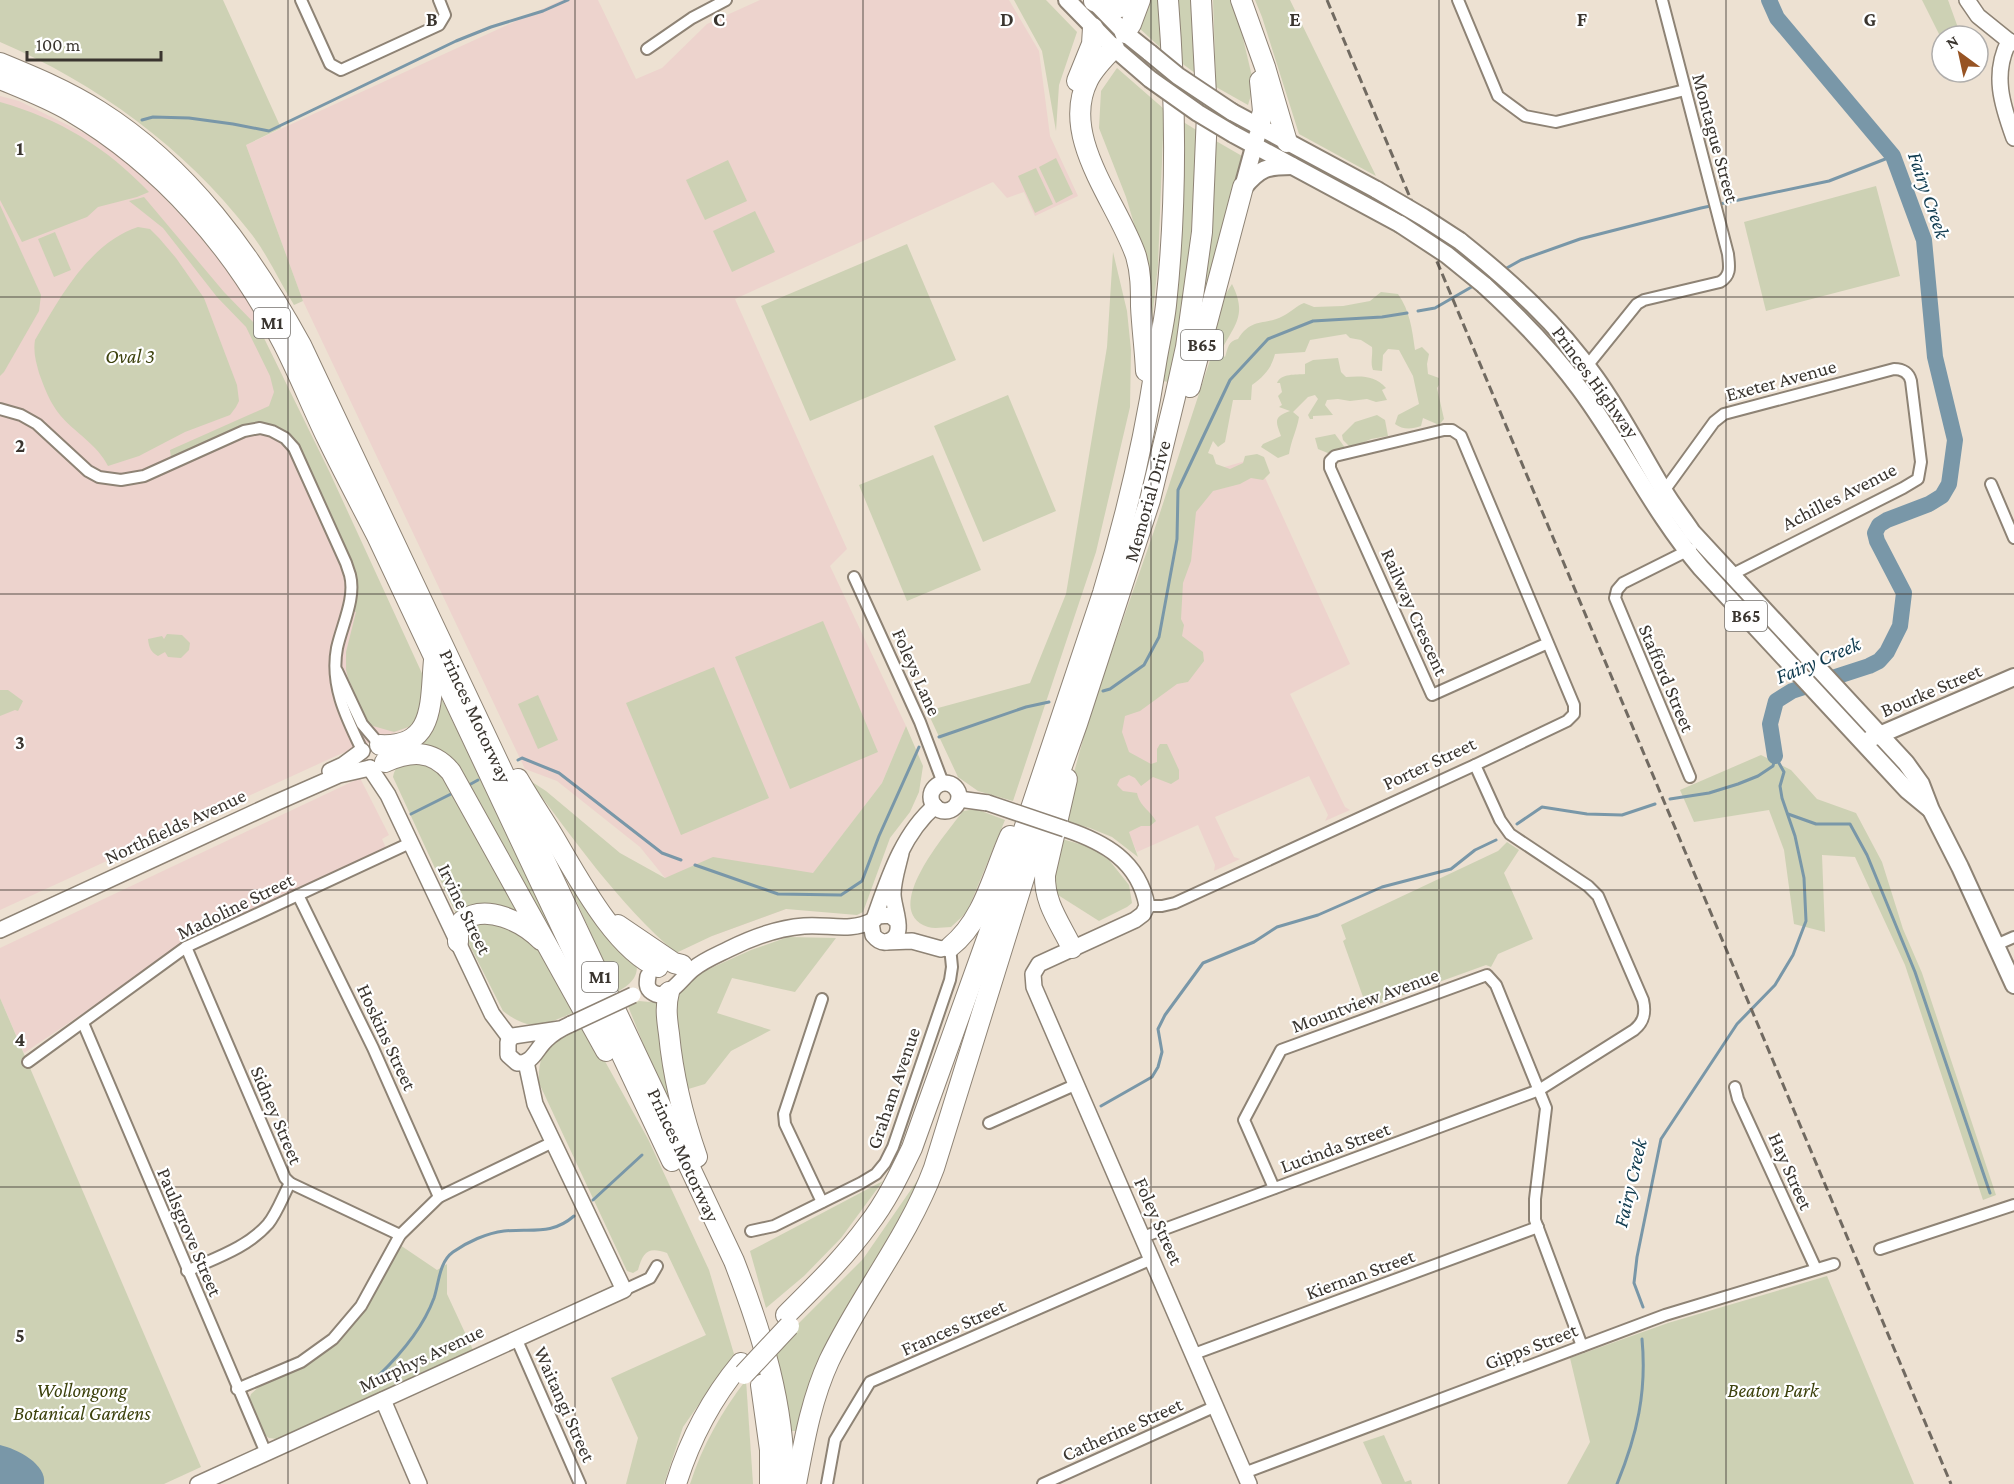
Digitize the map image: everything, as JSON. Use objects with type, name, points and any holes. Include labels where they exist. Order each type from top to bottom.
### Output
[{"type":"highway","points":[[1094,0],[1108,7],[1120,8],[1135,0]]},
{"type":"highway","points":[[1140,0],[1131,24],[1088,80],[1081,99],[1079,124],[1085,147],[1135,254],[1142,286],[1141,308],[1146,375],[1142,448]]},
{"type":"highway","name":"Memorial Drive","points":[[1069,721],[1133,488],[1166,305],[1172,205],[1174,101],[1168,0]]},
{"type":"highway","name":"Memorial Drive","points":[[982,980],[1069,721],[1150,500],[1186,347],[1202,232],[1207,114],[1201,0]]},
{"type":"highway","name":"B65","points":[[1241,0],[1265,67],[1287,142]]},
{"type":"highway","points":[[1093,28],[1092,44],[1071,100],[1070,131],[1078,157],[1126,258],[1141,308]]},
{"type":"highway","name":"B65","points":[[1256,46],[1263,111],[1257,136]]},
{"type":"highway","name":"Princes Motorway","points":[[0,63],[36,78],[90,106],[142,142],[188,185],[240,247],[301,345],[734,1262],[770,1365],[780,1416],[784,1484]]},
{"type":"highway","name":"Princes Motorway","points":[[0,79],[69,110],[119,143],[162,180],[213,236],[257,298],[283,343],[327,438],[377,536],[735,1294],[747,1365],[771,1450],[770,1484]]},
{"type":"highway","name":"B65","points":[[1150,500],[1191,386],[1243,187]]},
{"type":"highway","points":[[374,756],[394,745],[415,738],[425,726],[429,712],[434,660]]},
{"type":"highway","points":[[465,692],[489,724],[520,783],[591,897],[620,926],[651,945],[674,963],[663,969]]},
{"type":"highway","points":[[950,947],[967,931],[976,917],[1069,721]]},
{"type":"highway","points":[[1069,721],[1065,793],[1045,875],[1045,886],[1049,906],[1072,948]]},
{"type":"highway","points":[[374,756],[419,753],[432,757],[445,765],[456,779],[626,1086],[652,1120]]},
{"type":"highway","points":[[458,942],[460,925],[466,918],[494,915],[520,923],[551,951]]},
{"type":"highway","points":[[686,1484],[707,1432],[747,1365],[788,1320],[834,1281],[868,1243],[898,1198],[982,980]]},
{"type":"highway","points":[[796,1484],[808,1422],[829,1362],[906,1230],[926,1190],[982,980]]},
{"type":"highway","points":[[666,992],[671,1052],[684,1118],[734,1262]]},
{"type":"highway","points":[[676,1484],[690,1446],[705,1415],[727,1380],[747,1365]]},
{"type":"highway","points":[[747,1365],[755,1391],[761,1484]]},
{"type":"main road","name":"Princes Highway","points":[[1067,0],[1093,28],[1149,53],[1178,76],[1232,112],[1293,166],[1400,224],[1447,255],[1484,285],[1532,331],[1572,379],[1694,547],[1812,674],[1842,694],[1907,790],[1931,810],[2014,985]]},
{"type":"main road","name":"Princes Highway","points":[[1094,0],[1119,41],[1150,79],[1188,106],[1233,134],[1287,142],[1377,190],[1460,241],[1515,288],[1550,323],[1587,366],[1631,432],[1694,547]]},
{"type":"main road","points":[[1969,3],[1978,16],[2012,42],[2003,52],[1998,81],[2004,111],[2014,138]]},
{"type":"main road","name":"B65","points":[[1243,187],[1257,136]]},
{"type":"main road","points":[[1243,187],[1265,168],[1293,166]]},
{"type":"main road","name":"Princes Highway","points":[[1812,674],[1827,702],[1871,738]]},
{"type":"main road","name":"Bourke Street","points":[[1871,738],[2014,677]]},
{"type":"main road","name":"Irvine Street","points":[[374,756],[388,795],[492,1014],[516,1036]]},
{"type":"main road","name":"Northfields Avenue","points":[[0,922],[338,768],[374,756]]},
{"type":"main road","name":"Northfields Avenue","points":[[0,930],[339,775],[374,756]]},
{"type":"main road","points":[[943,783],[955,787],[959,799],[951,809],[942,810],[935,806],[932,794],[936,787],[943,783]]},
{"type":"main road","points":[[959,799],[988,803],[1100,842],[1120,858],[1137,880],[1147,906],[1143,914],[1135,920],[1072,948]]},
{"type":"main road","points":[[883,942],[872,933],[873,920],[910,834],[926,813],[935,806]]},
{"type":"main road","points":[[883,942],[896,936],[899,929],[893,892],[901,853]]},
{"type":"main road","points":[[666,992],[693,968],[714,956],[750,939],[779,929],[817,925],[857,927],[885,914],[892,916],[925,944]]},
{"type":"main road","points":[[842,928],[883,942],[908,941],[941,949],[950,947]]},
{"type":"main road","name":"Foley Street","points":[[1072,948],[1039,964],[1033,974],[1034,987],[1247,1478]]},
{"type":"main road","points":[[633,994],[663,969],[714,956]]},
{"type":"main road","points":[[663,969],[648,987],[666,992]]},
{"type":"main road","points":[[566,1027],[516,1036],[506,1046],[508,1055],[518,1063],[531,1057],[545,1040],[566,1027],[633,994],[666,992],[674,986],[673,975],[663,969]]},
{"type":"main road","points":[[516,1036],[533,1040],[531,1057],[535,1104],[624,1290]]},
{"type":"main road","name":"Murphys Avenue","points":[[198,1484],[624,1290]]},
{"type":"main road","points":[[383,1400],[419,1484]]},
{"type":"street","points":[[301,0],[330,64],[341,70],[439,25],[445,15],[439,0]]},
{"type":"street","points":[[647,48],[692,18],[726,0]]},
{"type":"street","points":[[1458,0],[1498,96],[1525,116],[1556,122],[1685,90]]},
{"type":"street","name":"Montague Street","points":[[1587,366],[1636,304],[1644,300],[1720,282],[1727,276],[1729,266],[1719,221],[1662,0]]},
{"type":"street","points":[[1572,379],[1587,366]]},
{"type":"street","name":"Exeter Avenue","points":[[1664,491],[1714,422],[1724,414],[1894,369],[1907,374]]},
{"type":"street","name":"Achilles Avenue","points":[[1725,581],[1918,479],[1921,462],[1911,379],[1907,374]]},
{"type":"street","points":[[0,409],[21,415],[37,424],[77,463],[93,474],[121,480],[144,476],[244,431],[267,429],[285,438],[298,456],[350,575],[352,587],[337,650],[336,687],[338,696],[374,756]]},
{"type":"street","name":"Porter Street","points":[[1147,906],[1171,904],[1475,765],[1566,721],[1574,714],[1574,705],[1461,436],[1452,430],[1444,430],[1335,456],[1330,461]]},
{"type":"street","name":"Railway Crescent","points":[[1330,461],[1330,468],[1432,695],[1548,643]]},
{"type":"street","points":[[1991,484],[2014,538]]},
{"type":"street","name":"Stafford Street","points":[[1690,777],[1617,607],[1616,592],[1623,583],[1694,547]]},
{"type":"street","name":"Foleys Lane","points":[[854,577],[920,722],[943,783]]},
{"type":"street","points":[[336,668],[374,756]]},
{"type":"street","name":"Lucinda Street","points":[[1143,1237],[1539,1090],[1634,1030],[1644,1017],[1644,1005],[1598,896],[1592,889],[1510,834],[1500,820],[1475,765]]},
{"type":"street","name":"Madoline Street","points":[[28,1062],[186,948],[410,843]]},
{"type":"street","name":"Hoskins Street","points":[[298,895],[373,1048],[439,1197]]},
{"type":"street","points":[[1996,945],[2014,938]]},
{"type":"street","name":"Graham Avenue","points":[[751,1232],[774,1226],[822,1202],[876,1174],[885,1163],[893,1147],[950,980],[952,967],[950,947]]},
{"type":"street","name":"Sidney Street","points":[[186,948],[285,1178],[290,1183],[400,1235]]},
{"type":"street","name":"Mountview Avenue","points":[[1274,1188],[1244,1120],[1281,1050],[1487,975],[1496,985],[1539,1090]]},
{"type":"street","points":[[822,999],[784,1114],[785,1125],[822,1202]]},
{"type":"street","name":"Paulsgrove Street","points":[[82,1023],[266,1453]]},
{"type":"street","points":[[989,1123],[1077,1084]]},
{"type":"street","name":"Hay Street","points":[[1735,1087],[1738,1099],[1816,1269]]},
{"type":"street","points":[[1539,1090],[1546,1108],[1534,1214],[1581,1346]]},
{"type":"street","points":[[237,1389],[301,1362],[333,1339],[361,1306],[400,1235],[439,1197],[553,1142]]},
{"type":"street","points":[[188,1271],[253,1238],[269,1223],[290,1183]]},
{"type":"street","points":[[1880,1249],[2014,1205]]},
{"type":"street","name":"Kiernan Street","points":[[1194,1354],[1538,1227]]},
{"type":"street","name":"Frances Street","points":[[827,1484],[835,1440],[870,1382],[1152,1259]]},
{"type":"street","name":"Gipps Street","points":[[1247,1478],[1665,1315],[1834,1264]]},
{"type":"street","name":"Murphys Avenue","points":[[624,1290],[650,1278],[657,1266]]},
{"type":"street","name":"Waitangi Street","points":[[516,1338],[580,1484]]},
{"type":"street","name":"Catherine Street","points":[[1043,1484],[1216,1406]]},
{"type":"shaded area","points":[[562,0],[598,0],[636,79],[662,68],[707,24],[760,0],[1009,0],[1039,51],[1050,136],[1078,196],[1035,216],[1024,192],[1007,198],[993,182],[735,299],[847,549],[830,566],[906,726],[882,783],[786,909],[712,936],[640,847],[557,781],[525,769],[303,301],[246,145]]},
{"type":"shaded area","points":[[0,96],[19,101],[88,135],[117,154],[144,177],[194,229],[248,296],[259,328],[330,473],[417,724],[338,755],[0,910]]},
{"type":"shaded area","points":[[1256,458],[1350,664],[1290,694],[1345,807],[1350,810],[1325,821],[1328,815],[1309,776],[1215,817],[1234,857],[1240,859],[1214,871],[1215,865],[1198,825],[1137,852],[1112,795],[1099,735],[1193,476]]},
{"type":"shaded area","points":[[360,778],[389,835],[382,839],[386,848],[183,946],[24,1053],[0,998],[0,948]]},
{"type":"green space","points":[[0,0],[223,0],[281,128],[246,145],[303,301],[294,305],[249,231],[197,172],[167,146],[104,98],[36,58],[0,42]]},
{"type":"green space","points":[[1014,0],[1046,0],[1077,32],[1059,85],[1056,131],[1042,51]]},
{"type":"green space","points":[[1144,0],[1158,0],[1162,49],[1138,27]]},
{"type":"green space","points":[[1175,0],[1192,0],[1199,76],[1180,62]]},
{"type":"green space","points":[[1213,0],[1234,0],[1254,85],[1248,105],[1216,87]]},
{"type":"green space","points":[[1255,0],[1290,0],[1376,176],[1299,134]]},
{"type":"green space","points":[[1922,0],[1948,0],[1957,24],[1934,24]]},
{"type":"green space","points":[[1117,68],[1164,109],[1158,265],[1152,320],[1150,288],[1144,257],[1126,197],[1099,128],[1101,91]]},
{"type":"green space","points":[[0,102],[43,117],[81,136],[116,161],[149,192],[98,207],[87,217],[22,242],[0,200]]},
{"type":"green space","points":[[1180,120],[1198,131],[1187,289],[1172,383],[1159,380]]},
{"type":"green space","points":[[1216,141],[1242,156],[1194,364]]},
{"type":"green space","points":[[1056,158],[1073,194],[1056,203],[1039,167]]},
{"type":"green space","points":[[728,160],[747,201],[705,220],[686,180]]},
{"type":"green space","points":[[1036,168],[1053,204],[1035,213],[1018,176]]},
{"type":"green space","points":[[1876,186],[1900,276],[1766,311],[1744,222]]},
{"type":"green space","points":[[144,197],[224,292],[259,328],[330,473],[431,693],[436,687],[562,948],[554,949],[460,777],[420,745],[417,724],[394,732],[373,726],[368,722],[346,670],[346,652],[356,612],[352,611],[357,591],[356,573],[296,444],[254,424],[246,425],[171,458],[170,450],[269,406],[274,392],[270,376],[246,327],[217,297],[163,228],[129,201]]},
{"type":"green space","points":[[0,205],[41,295],[39,311],[0,376]]},
{"type":"green space","points":[[755,211],[775,252],[732,272],[713,231]]},
{"type":"green space","name":"Oval 3","points":[[138,227],[150,229],[159,238],[204,298],[237,385],[239,401],[230,415],[185,432],[139,456],[108,466],[98,451],[60,415],[53,405],[39,373],[35,340],[65,290],[90,259],[120,235]]},
{"type":"green space","points":[[55,232],[71,270],[54,277],[38,239]]},
{"type":"green space","points":[[907,244],[956,360],[810,421],[761,306]]},
{"type":"green space","points":[[1113,252],[1127,311],[1131,350],[1130,407],[1096,552],[1013,801],[978,791],[958,777],[927,711],[1030,683],[1066,594],[1107,347]]},
{"type":"green space","points":[[1232,284],[1237,295],[1239,313],[1220,353],[1225,357],[1230,343],[1238,339],[1248,328],[1276,319],[1304,303],[1314,307],[1343,306],[1370,301],[1381,292],[1398,294],[1408,314],[1415,350],[1422,347],[1429,354],[1428,374],[1439,378],[1437,388],[1444,419],[1439,425],[1423,418],[1421,426],[1411,428],[1395,424],[1398,415],[1419,404],[1413,376],[1399,350],[1388,349],[1383,355],[1382,371],[1373,370],[1372,347],[1346,334],[1310,340],[1305,352],[1275,354],[1266,372],[1252,385],[1251,400],[1233,400],[1225,442],[1218,447],[1213,441],[1208,453],[1213,455],[1216,464],[1230,469],[1243,463],[1245,456],[1257,454],[1264,457],[1270,473],[1263,480],[1251,478],[1240,484],[1213,491],[1196,512],[1191,561],[1183,583],[1181,619],[1184,625],[1182,636],[1203,652],[1204,661],[1188,682],[1177,684],[1140,711],[1125,716],[1122,732],[1129,752],[1151,764],[1157,762],[1157,749],[1160,744],[1167,744],[1179,770],[1179,779],[1171,784],[1153,777],[1141,786],[1135,778],[1129,775],[1120,779],[1117,785],[1123,791],[1137,793],[1140,802],[1156,821],[1150,826],[1141,826],[1129,832],[1138,857],[1112,837],[1061,820],[1090,714],[1154,531],[1211,357],[1225,295]]},
{"type":"green space","points":[[1338,358],[1341,372],[1346,377],[1362,377],[1377,381],[1386,388],[1382,390],[1387,400],[1376,402],[1367,399],[1327,400],[1325,405],[1333,415],[1313,416],[1313,419],[1310,419],[1308,415],[1318,399],[1315,395],[1308,397],[1293,412],[1299,417],[1289,454],[1278,458],[1261,447],[1281,436],[1277,420],[1281,415],[1290,411],[1279,407],[1282,405],[1278,396],[1282,392],[1280,383],[1277,383],[1279,380],[1289,375],[1305,374],[1305,364],[1313,360]]},
{"type":"green space","points":[[1008,395],[1056,511],[983,542],[934,426]]},
{"type":"green space","points":[[1377,415],[1385,420],[1388,436],[1371,439],[1351,448],[1343,440],[1342,435],[1355,422]]},
{"type":"green space","points":[[1335,434],[1346,449],[1335,456],[1318,449],[1315,438]]},
{"type":"green space","points":[[933,455],[981,570],[907,601],[859,485]]},
{"type":"green space","points":[[823,621],[878,752],[790,789],[735,657]]},
{"type":"green space","points":[[167,634],[182,635],[190,643],[189,650],[181,658],[168,657],[165,652],[158,656],[151,649],[148,639],[162,636],[164,639]]},
{"type":"green space","points":[[714,667],[769,798],[681,835],[626,703]]},
{"type":"green space","points":[[0,690],[8,690],[23,701],[18,711],[0,716]]},
{"type":"green space","points":[[538,695],[558,740],[538,749],[518,704]]},
{"type":"green space","points":[[906,726],[923,766],[919,792],[910,812],[890,838],[863,912],[857,915],[786,909],[712,936],[676,953],[616,892],[529,780],[546,791],[620,853],[665,878],[713,857],[813,873],[882,783]]},
{"type":"green space","points":[[1761,755],[1791,770],[1817,799],[1856,813],[1882,862],[1903,929],[1922,973],[1996,1195],[1983,1200],[1905,965],[1855,857],[1822,855],[1825,932],[1794,924],[1784,850],[1769,810],[1694,822],[1680,790]]},
{"type":"green space","points":[[414,760],[439,768],[526,918],[456,914],[393,777],[398,767]]},
{"type":"green space","points":[[976,809],[1005,820],[967,912],[951,927],[928,927],[915,918],[911,905],[913,889],[932,853],[963,811]]},
{"type":"green space","points":[[1055,837],[1090,847],[1109,860],[1129,885],[1132,903],[1099,921],[1058,895],[1050,869]]},
{"type":"green space","points":[[1507,842],[1519,850],[1504,873],[1533,939],[1498,954],[1491,967],[1486,965],[1367,1008],[1343,941],[1346,939],[1341,925],[1498,851]]},
{"type":"green space","points":[[560,864],[636,963],[635,977],[617,992]]},
{"type":"green space","points":[[486,918],[536,943],[577,1011],[547,1023],[531,1025],[503,1011],[463,932]]},
{"type":"green space","points":[[788,937],[836,938],[795,992],[732,978],[717,1013],[771,1030],[731,1051],[705,1084],[685,1090],[675,1045],[675,996],[689,978],[751,950]]},
{"type":"green space","name":"Wollongong Botanical Gardens","points":[[0,998],[201,1467],[164,1484],[0,1484]]},
{"type":"green space","points":[[639,1001],[661,1003],[671,1095],[665,1098],[628,1006]]},
{"type":"green space","points":[[586,1027],[648,1139],[709,1270],[734,1354],[683,1427],[664,1484],[626,1484],[638,1438],[611,1378],[706,1335],[667,1253],[655,1250],[647,1252],[638,1270],[633,1273],[627,1271],[539,1083],[541,1060],[550,1046],[557,1040]]},
{"type":"green space","points":[[919,1178],[922,1180],[799,1431],[789,1431],[773,1349],[863,1259]]},
{"type":"green space","points":[[883,1181],[841,1238],[804,1276],[766,1308],[750,1251]]},
{"type":"green space","points":[[400,1245],[437,1270],[447,1264],[447,1294],[473,1350],[277,1439],[269,1438],[262,1433],[249,1400],[251,1394],[260,1386],[316,1359],[348,1332],[369,1304]]},
{"type":"green space","name":"Beaton Park","points":[[1827,1276],[1914,1484],[1567,1484],[1590,1442],[1570,1358],[1668,1323]]},
{"type":"green space","points":[[746,1380],[753,1484],[690,1484],[700,1456],[714,1429]]},
{"type":"green space","points":[[1384,1435],[1405,1482],[1411,1480],[1412,1484],[1382,1484],[1363,1442]]},
{"type":"water","points":[[0,1445],[30,1458],[41,1470],[44,1484],[0,1484]]},
{"type":"waterway","points":[[142,120],[153,117],[189,118],[269,131],[456,41],[568,0]]},
{"type":"waterway","name":"Fairy Creek","points":[[1769,0],[1777,18],[1893,156],[1924,240],[1935,357],[1955,440],[1949,484],[1942,496],[1929,504],[1887,520],[1879,525],[1875,533],[1904,593],[1900,626],[1887,652],[1879,661],[1869,666],[1792,691],[1776,701],[1770,724],[1775,756]]},
{"type":"waterway","points":[[1505,269],[1521,260],[1580,239],[1701,208],[1829,181],[1893,156]]},
{"type":"waterway","points":[[1418,311],[1435,308],[1475,285]]},
{"type":"waterway","points":[[1103,691],[1110,689],[1144,665],[1159,637],[1177,539],[1178,490],[1230,380],[1268,339],[1313,321],[1382,317],[1407,313]]},
{"type":"waterway","points":[[939,737],[1026,707],[1049,702]]},
{"type":"waterway","points":[[695,865],[778,894],[841,895],[862,881],[879,836],[919,747]]},
{"type":"waterway","name":"Fairy Creek","points":[[1643,1307],[1634,1283],[1637,1257],[1661,1139],[1737,1024],[1775,985],[1793,955],[1806,921],[1804,878],[1795,836],[1782,798],[1780,786],[1784,772],[1775,756]]},
{"type":"waterway","points":[[518,760],[522,758],[559,773],[662,853],[681,860]]},
{"type":"waterway","points":[[1670,799],[1709,793],[1738,784],[1758,776],[1773,766],[1775,758]]},
{"type":"waterway","points":[[469,785],[478,780]]},
{"type":"waterway","points":[[411,814],[453,793]]},
{"type":"waterway","points":[[1517,824],[1542,807],[1587,814],[1622,815],[1655,804]]},
{"type":"waterway","points":[[1788,814],[1816,824],[1850,824],[1867,855],[1915,972],[1990,1193]]},
{"type":"waterway","points":[[1101,1106],[1152,1077],[1158,1067],[1162,1052],[1158,1029],[1165,1015],[1203,963],[1254,942],[1277,927],[1318,915],[1382,887],[1451,869],[1475,850],[1496,840]]},
{"type":"waterway","points":[[593,1200],[642,1155]]},
{"type":"waterway","points":[[378,1376],[403,1350],[424,1320],[448,1256],[471,1241],[491,1234],[504,1231],[549,1229],[574,1216]]},
{"type":"waterway","name":"Fairy Creek","points":[[1617,1484],[1639,1413],[1643,1377],[1642,1339]]},
{"type":"railway","points":[[1327,0],[1951,1484]]}]
